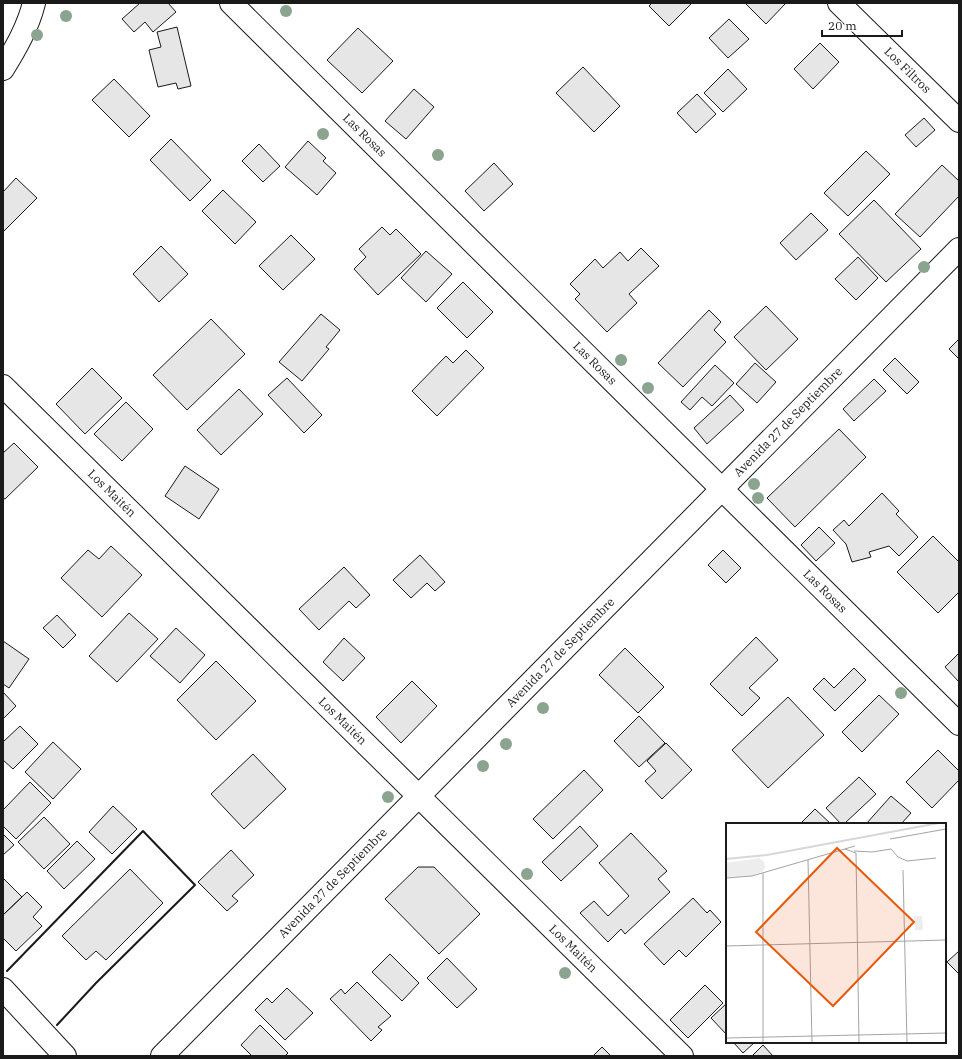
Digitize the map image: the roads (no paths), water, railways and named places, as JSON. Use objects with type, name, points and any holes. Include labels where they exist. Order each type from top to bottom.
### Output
[{"type":"street","points":[[3,69],[14,52],[27,24],[34,3]]},
{"type":"street","name":"Las Rosas","points":[[231,3],[959,724]]},
{"type":"street","name":"Los Filtros","points":[[839,3],[959,121]]},
{"type":"street","name":"Avenida 27 de Septiembre","points":[[162,1056],[959,249]]},
{"type":"street","name":"Los Maitén","points":[[3,386],[682,1056]]},
{"type":"street","points":[[3,988],[65,1056]]}]
